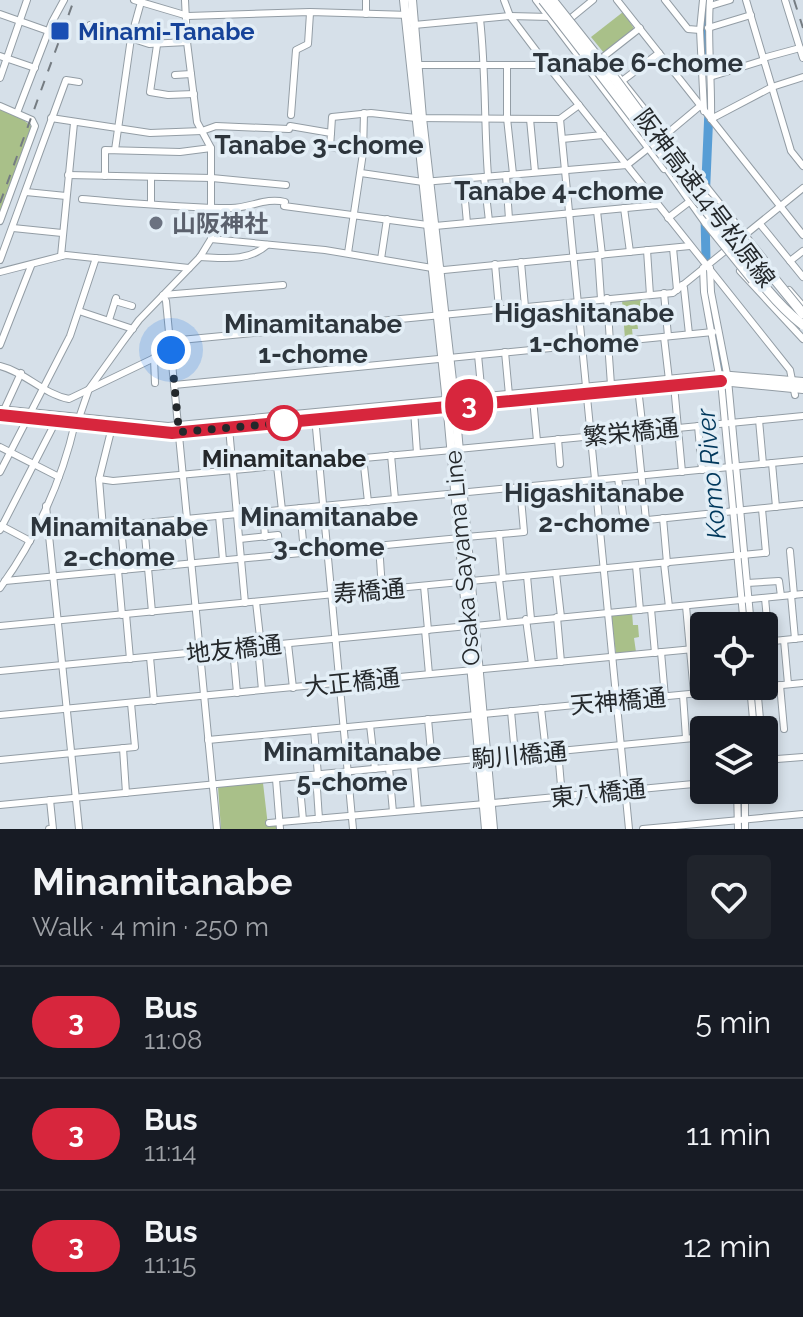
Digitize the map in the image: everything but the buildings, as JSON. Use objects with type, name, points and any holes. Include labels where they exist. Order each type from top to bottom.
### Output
[{"type":"highway","name":"阪神高速14号松原線","points":[[543,0],[608,83],[653,150],[759,280],[803,325]]},
{"type":"highway","name":"阪神高速14号松原線","points":[[554,0],[803,315]]},
{"type":"highway","points":[[653,150],[740,267],[781,305],[803,331]]},
{"type":"main road","name":"Osaka Sayama Line","points":[[404,0],[417,65],[419,118]]},
{"type":"main road","name":"Osaka Sayama Line","points":[[412,0],[410,19],[419,118],[493,829]]},
{"type":"main road","points":[[77,421],[178,429],[533,399],[611,385],[724,377],[796,388],[803,382]]},
{"type":"main road","points":[[1,412],[112,427],[229,428],[315,417],[414,410],[482,397],[638,388],[671,382]]},
{"type":"main road","name":"Osaka Sayama Line","points":[[486,829],[489,804]]},
{"type":"street","points":[[0,78],[3,57],[27,0]]},
{"type":"street","points":[[17,113],[48,31],[64,0]]},
{"type":"street","points":[[0,588],[30,541],[59,477],[89,389],[133,329],[200,257],[211,239],[211,148],[197,122],[185,0]]},
{"type":"street","points":[[291,115],[296,50],[308,44],[310,0]]},
{"type":"street","points":[[366,0],[366,14]]},
{"type":"street","points":[[504,0],[510,16],[547,65],[790,370],[796,388]]},
{"type":"street","points":[[536,0],[653,150],[747,280],[803,339]]},
{"type":"street","points":[[554,0],[702,180],[704,190],[746,235],[803,306]]},
{"type":"street","points":[[115,150],[138,1],[186,16],[310,12],[410,19],[480,19],[510,16],[571,18],[593,0]]},
{"type":"street","points":[[617,0],[803,235]]},
{"type":"street","points":[[665,0],[688,29],[704,29],[751,15]]},
{"type":"street","points":[[703,0],[706,113]]},
{"type":"street","points":[[706,113],[713,76],[704,29],[710,3],[730,0]]},
{"type":"street","points":[[748,0],[791,151],[803,166]]},
{"type":"street","points":[[785,0],[803,58]]},
{"type":"street","points":[[0,14],[48,31]]},
{"type":"street","points":[[480,19],[485,65],[489,221]]},
{"type":"street","points":[[90,25],[157,45],[187,42]]},
{"type":"street","points":[[603,57],[640,28]]},
{"type":"street","points":[[157,45],[150,92],[194,94]]},
{"type":"street","points":[[713,76],[800,48]]},
{"type":"street","points":[[622,81],[659,53]]},
{"type":"street","points":[[3,57],[35,68]]},
{"type":"street","points":[[417,65],[547,65]]},
{"type":"street","points":[[507,65],[509,219]]},
{"type":"street","points":[[175,75],[191,74]]},
{"type":"street","points":[[361,173],[426,182],[627,165],[653,150],[665,135],[706,113],[803,77]]},
{"type":"street","points":[[0,260],[66,80],[79,82]]},
{"type":"street","points":[[363,153],[330,147],[332,117],[364,113],[419,118],[560,119],[579,105]]},
{"type":"street","points":[[0,106],[34,121],[35,126],[0,221]]},
{"type":"street","points":[[348,253],[361,173],[364,113]]},
{"type":"street","points":[[51,118],[150,133],[202,131],[216,126],[290,127],[331,133]]},
{"type":"street","points":[[530,119],[535,172]]},
{"type":"street","points":[[560,119],[629,829]]},
{"type":"street","points":[[61,256],[74,123]]},
{"type":"street","points":[[562,139],[603,135]]},
{"type":"street","points":[[105,176],[105,150],[180,152],[211,148]]},
{"type":"street","points":[[68,175],[212,178],[286,185]]},
{"type":"street","points":[[151,177],[151,204]]},
{"type":"street","points":[[463,179],[467,223]]},
{"type":"street","points":[[170,341],[664,293],[679,288],[803,188]]},
{"type":"street","points":[[26,192],[66,196]]},
{"type":"street","points":[[82,199],[212,208],[245,208],[269,200],[431,226],[658,205]]},
{"type":"street","points":[[668,218],[689,202]]},
{"type":"street","points":[[624,208],[630,252]]},
{"type":"street","points":[[597,211],[611,385]]},
{"type":"street","points":[[381,259],[387,219]]},
{"type":"street","points":[[760,224],[803,277]]},
{"type":"street","points":[[13,228],[62,233]]},
{"type":"street","points":[[211,239],[348,253],[436,268],[690,246]]},
{"type":"street","points":[[200,257],[246,257],[270,244]]},
{"type":"street","points":[[673,248],[679,288]]},
{"type":"street","points":[[647,250],[650,295]]},
{"type":"street","points":[[790,261],[803,251]]},
{"type":"street","points":[[0,272],[61,256],[189,268]]},
{"type":"street","points":[[0,472],[44,388],[79,311],[96,258]]},
{"type":"street","points":[[521,262],[525,307]]},
{"type":"street","points":[[495,264],[499,309]]},
{"type":"street","points":[[0,345],[31,266]]},
{"type":"street","points":[[706,266],[704,292],[724,377]]},
{"type":"street","points":[[706,266],[724,377],[748,612]]},
{"type":"street","points":[[163,295],[283,285]]},
{"type":"street","points":[[679,288],[684,288],[689,334]]},
{"type":"street","points":[[664,293],[666,337],[682,472]]},
{"type":"street","points":[[163,295],[171,350],[216,829]]},
{"type":"street","points":[[109,320],[115,299],[132,306]]},
{"type":"street","points":[[79,311],[133,329]]},
{"type":"street","points":[[174,385],[713,332]]},
{"type":"street","points":[[30,541],[1,527],[69,399],[171,350]]},
{"type":"street","points":[[505,352],[509,395]]},
{"type":"street","points":[[478,355],[482,397]]},
{"type":"street","points":[[154,358],[155,383]]},
{"type":"street","points":[[0,374],[2,366],[69,399]]},
{"type":"street","points":[[1,412],[21,373]]},
{"type":"street","points":[[638,388],[646,520]]},
{"type":"street","points":[[533,399],[537,441]]},
{"type":"street","points":[[414,410],[417,453]]},
{"type":"street","name":"繁栄橋通","points":[[99,479],[113,481],[183,475],[803,416]]},
{"type":"street","points":[[315,417],[353,829]]},
{"type":"street","points":[[759,420],[763,464]]},
{"type":"street","points":[[698,426],[702,470]]},
{"type":"street","points":[[103,528],[99,479],[112,427]]},
{"type":"street","points":[[229,428],[245,603]]},
{"type":"street","points":[[558,439],[560,464]]},
{"type":"street","points":[[0,447],[59,477]]},
{"type":"street","points":[[391,455],[395,499]]},
{"type":"street","points":[[363,457],[368,502]]},
{"type":"street","points":[[50,532],[803,460]]},
{"type":"street","points":[[772,463],[776,507]]},
{"type":"street","points":[[277,466],[282,510]]},
{"type":"street","points":[[713,469],[718,513]]},
{"type":"street","points":[[618,478],[624,522]]},
{"type":"street","points":[[5,581],[524,532],[520,487]]},
{"type":"street","points":[[599,525],[803,504]]},
{"type":"street","points":[[46,506],[79,829]]},
{"type":"street","points":[[300,508],[304,552]]},
{"type":"street","name":"寿橋通","points":[[0,626],[765,553],[762,509]]},
{"type":"street","points":[[263,511],[265,537]]},
{"type":"street","points":[[219,516],[223,560]]},
{"type":"street","points":[[663,518],[669,607]]},
{"type":"street","points":[[144,524],[152,612]]},
{"type":"street","points":[[121,526],[124,614],[130,659]]},
{"type":"street","points":[[499,534],[504,622]]},
{"type":"street","points":[[240,539],[278,535],[280,555]]},
{"type":"street","points":[[379,545],[382,589]]},
{"type":"street","points":[[778,641],[799,639],[792,595],[790,551]]},
{"type":"street","points":[[741,556],[747,583],[745,612]]},
{"type":"street","points":[[636,566],[640,610]]},
{"type":"street","points":[[556,573],[561,662]]},
{"type":"street","points":[[527,576],[532,664]]},
{"type":"street","points":[[747,583],[779,581],[781,596]]},
{"type":"street","points":[[424,586],[429,674]]},
{"type":"street","name":"地友橋通","points":[[0,671],[803,594]]},
{"type":"street","points":[[765,598],[766,612]]},
{"type":"street","points":[[256,602],[262,690]]},
{"type":"street","points":[[686,606],[690,649]]},
{"type":"street","points":[[651,609],[665,697]]},
{"type":"street","points":[[784,640],[784,729]]},
{"type":"street","points":[[288,644],[293,688]]},
{"type":"street","points":[[233,649],[237,693]]},
{"type":"street","name":"大正橋通","points":[[0,715],[690,649]]},
{"type":"street","points":[[150,657],[154,701]]},
{"type":"street","name":"天神橋通","points":[[778,685],[803,683]]},
{"type":"street","name":"天神橋通","points":[[208,740],[690,694]]},
{"type":"street","points":[[683,695],[686,738]]},
{"type":"street","points":[[0,760],[135,747],[131,703]]},
{"type":"street","points":[[541,708],[546,752]]},
{"type":"street","points":[[511,711],[515,755]]},
{"type":"street","points":[[428,719],[432,763]]},
{"type":"street","points":[[370,725],[375,769]]},
{"type":"street","points":[[314,730],[319,819]]},
{"type":"street","name":"駒川橋通","points":[[0,805],[690,738]]},
{"type":"street","points":[[123,748],[126,793]]},
{"type":"street","points":[[558,751],[562,797]]},
{"type":"street","points":[[778,759],[803,757]]},
{"type":"street","points":[[414,765],[418,810]]},
{"type":"street","points":[[389,768],[393,812]]},
{"type":"street","points":[[299,776],[303,820]]},
{"type":"street","points":[[276,779],[279,826]]},
{"type":"street","name":"東八橋通","points":[[269,823],[279,826],[303,820],[690,784]]},
{"type":"street","points":[[49,829],[53,829],[50,800]]},
{"type":"street","points":[[739,804],[745,829]]},
{"type":"street","points":[[738,829],[743,804]]},
{"type":"street","points":[[643,829],[803,814]]},
{"type":"green space","points":[[623,12],[635,30],[604,53],[591,37]]},
{"type":"green space","points":[[0,109],[20,117],[32,127],[0,214]]},
{"type":"green space","points":[[646,298],[648,319],[637,320],[638,329],[632,329],[633,339],[625,339],[622,300]]},
{"type":"green space","points":[[632,612],[633,625],[638,625],[639,637],[634,638],[636,652],[616,654],[611,616]]},
{"type":"green space","points":[[263,783],[268,826],[276,826],[277,829],[221,829],[218,787]]},
{"type":"waterway","name":"Komo River","points":[[707,0],[704,29],[707,55]]},
{"type":"waterway","name":"Komo River","points":[[705,203],[709,110]]},
{"type":"waterway","name":"Komo River","points":[[705,218],[706,259]]},
{"type":"waterway","name":"Komo River","points":[[706,272],[707,284]]},
{"type":"waterway","name":"Komo River","points":[[707,290],[723,374]]},
{"type":"waterway","name":"Komo River","points":[[725,384],[733,465]]},
{"type":"waterway","name":"Komo River","points":[[736,500],[745,597]]},
{"type":"waterway","name":"Komo River","points":[[745,603],[746,612]]},
{"type":"waterway","name":"Komo River","points":[[755,700],[756,716]]},
{"type":"waterway","name":"Komo River","points":[[741,804],[741,816]]},
{"type":"railway","points":[[0,203],[74,0]]},
{"type":"railway","points":[[794,0],[803,28]]},
{"type":"bus line","name":"3","points":[[0,415],[172,433],[721,381]]},
{"type":"place","name":"Minami-Tanabe","points":[[60,31]]},
{"type":"place","name":"山阪神社","points":[[156,223]]},
{"type":"place","name":"Minamitanabe","points":[[284,423]]},
{"type":"district","name":"Tanabe 6-chome","points":[[638,63]]},
{"type":"district","name":"Tanabe 3-chome","points":[[319,145]]},
{"type":"district","name":"Tanabe 4-chome","points":[[559,191]]},
{"type":"district","name":"Higashitanabe 1-chome","points":[[584,328]]},
{"type":"district","name":"Minamitanabe 1-chome","points":[[313,339]]},
{"type":"district","name":"Higashitanabe 2-chome","points":[[594,508]]},
{"type":"district","name":"Minamitanabe 3-chome","points":[[329,532]]},
{"type":"district","name":"Minamitanabe 2-chome","points":[[119,542]]},
{"type":"district","name":"Minamitanabe 5-chome","points":[[352,767]]},
{"type":"route","points":[[171,350],[179,432],[284,423]]}]
